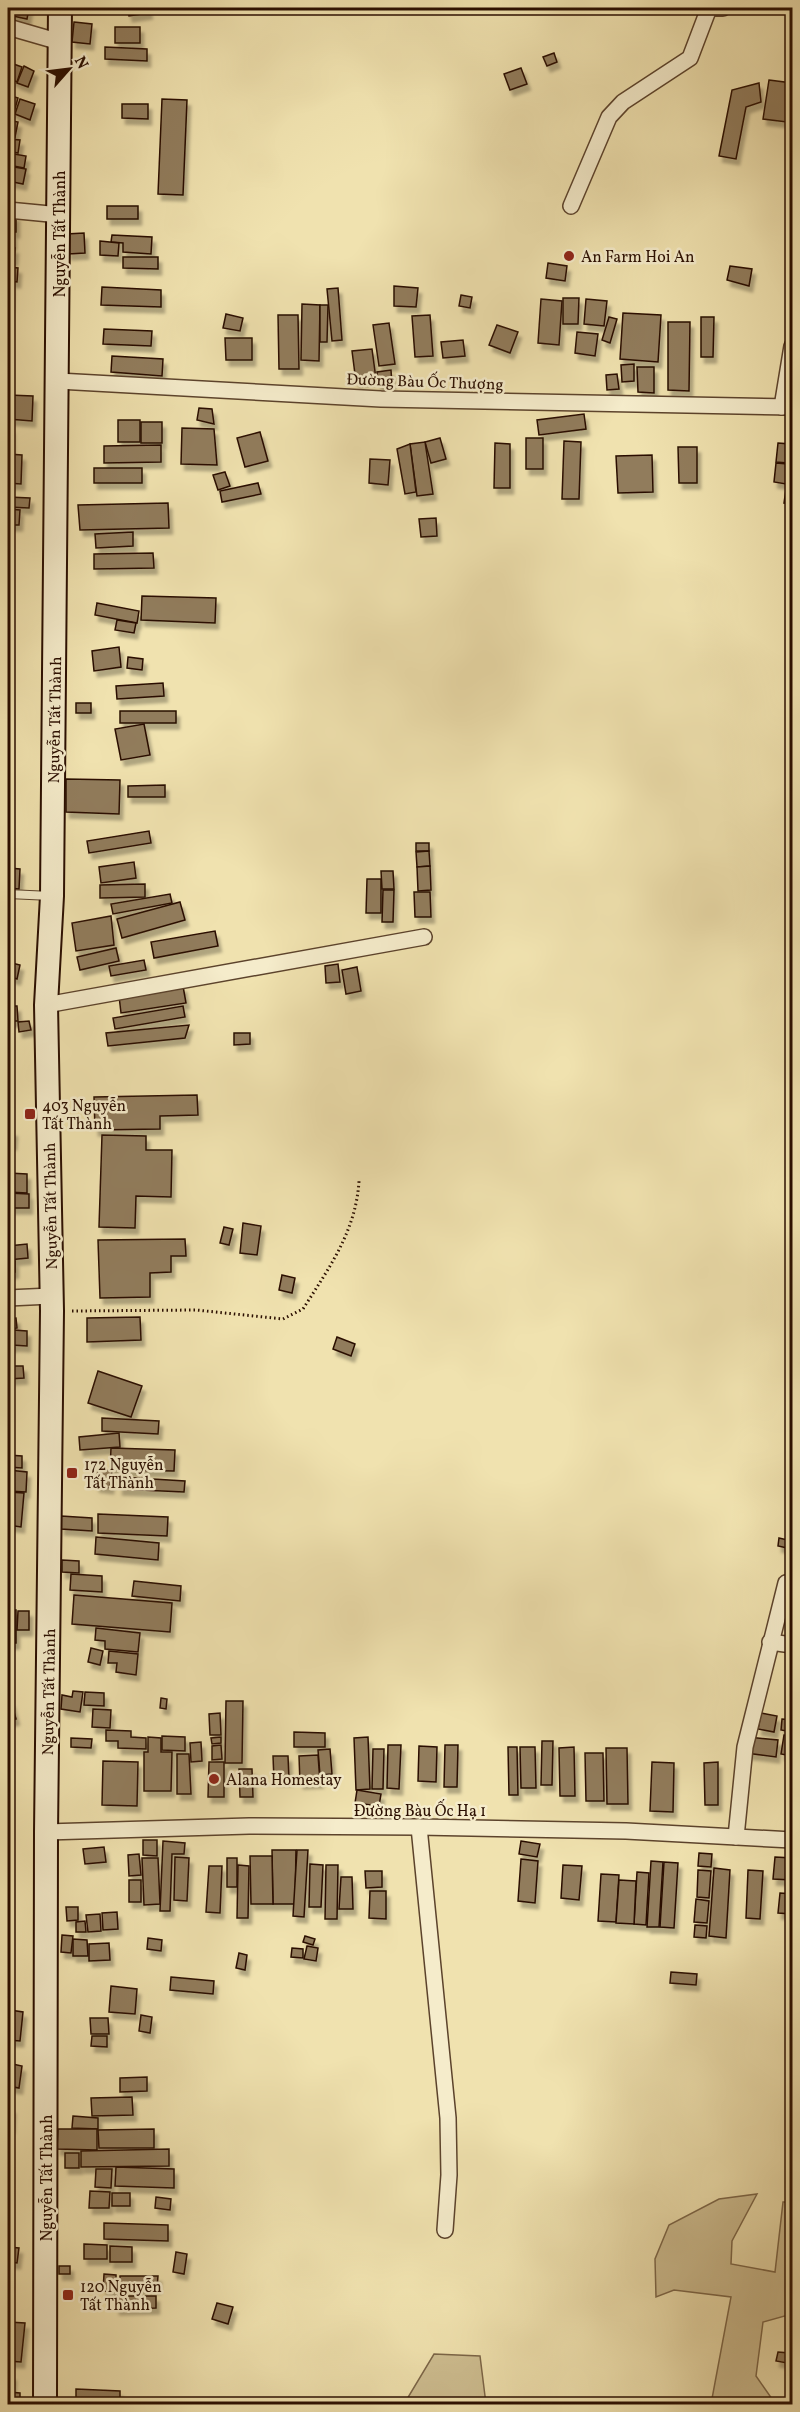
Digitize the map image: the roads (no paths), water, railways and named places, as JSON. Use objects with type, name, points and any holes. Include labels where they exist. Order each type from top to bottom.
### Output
[{"type":"main road","name":"Nguyễn Tất Thành","points":[[45,2404],[46,1832],[52,1304],[46,1005],[52,896],[60,215],[60,8]]},
{"type":"street","points":[[571,206],[609,117],[623,102],[690,58],[709,8],[723,8]]},
{"type":"street","points":[[8,27],[60,42]]},
{"type":"street","points":[[8,210],[60,215]]},
{"type":"street","points":[[787,407],[792,346]]},
{"type":"street","name":"Đường Bàu Ốc Thượng","points":[[58,381],[360,398],[787,407]]},
{"type":"street","points":[[46,1005],[424,937]]},
{"type":"street","points":[[8,1298],[52,1304]]},
{"type":"street","points":[[736,1837],[744,1754],[786,1583]]},
{"type":"street","points":[[770,1642],[792,1645]]},
{"type":"street","name":"Đường Bàu Ốc Hạ 1","points":[[46,1832],[249,1826],[419,1827],[792,1840]]},
{"type":"street","points":[[419,1827],[448,2118],[449,2175],[445,2230]]},
{"type":"lane","points":[[8,894],[52,896]]},
{"type":"place","name":"An Farm Hoi An","points":[[569,256]]},
{"type":"place","name":"403 Nguyễn Tất Thành","points":[[30,1114]]},
{"type":"place","name":"172 Nguyễn Tất Thành","points":[[72,1473]]},
{"type":"place","name":"Alana Homestay","points":[[214,1779]]},
{"type":"place","name":"120 Nguyễn Tất Thành","points":[[68,2295]]}]
